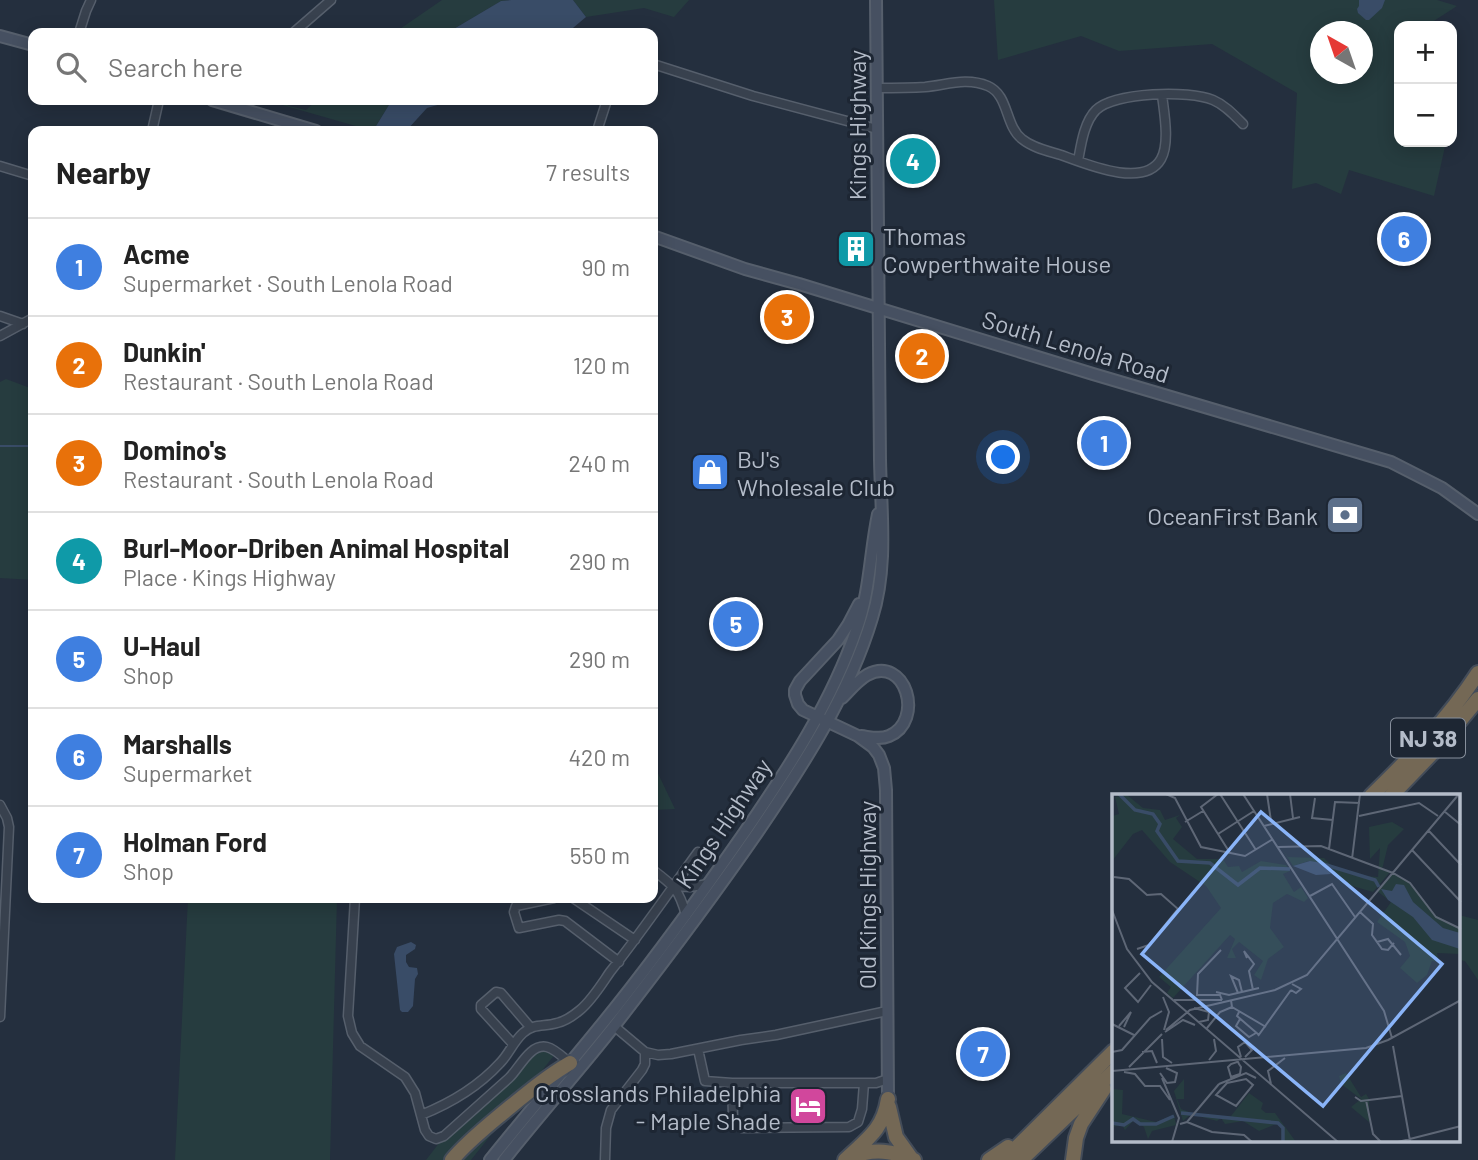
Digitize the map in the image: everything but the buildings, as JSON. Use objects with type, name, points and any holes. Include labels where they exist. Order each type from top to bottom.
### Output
[{"type":"highway","name":"NJ 38","points":[[1373,794],[1436,729],[1478,673]]},
{"type":"highway","name":"NJ 38","points":[[1393,794],[1439,746],[1478,699]]},
{"type":"highway","points":[[1004,1160],[1112,1053]]},
{"type":"highway","points":[[452,1160],[516,1102],[547,1077],[570,1063]]},
{"type":"highway","points":[[1021,1160],[1112,1073]]},
{"type":"highway","points":[[1073,1160],[1078,1131],[1084,1117],[1112,1074]]},
{"type":"highway","points":[[888,1099],[896,1137],[913,1159]]},
{"type":"highway","points":[[846,1159],[878,1128],[888,1099]]},
{"type":"highway","points":[[989,1160],[1044,1122]]},
{"type":"highway","points":[[846,1159],[876,1150],[913,1159]]},
{"type":"highway","points":[[866,1160],[887,1160]]},
{"type":"main road","name":"Kings Highway","points":[[490,1160],[633,985],[708,884],[821,719],[835,705],[873,617],[883,549],[876,0]]},
{"type":"main road","points":[[0,36],[28,44]]},
{"type":"main road","points":[[233,105],[300,126]]},
{"type":"main road","name":"South Lenola Road","points":[[658,238],[745,269],[1391,462],[1442,488],[1478,514]]},
{"type":"main road","name":"Kings Highway","points":[[504,1160],[614,1026],[686,932],[791,781],[821,719],[858,624],[867,589],[881,501]]},
{"type":"main road","points":[[821,719],[803,710],[798,704],[795,695],[797,685],[838,640],[867,589]]},
{"type":"main road","points":[[835,705],[857,683],[872,673],[887,673],[902,682],[908,703],[900,727],[891,735],[881,738],[858,736]]},
{"type":"main road","name":"Old Kings Highway","points":[[821,719],[869,743],[882,761],[885,774],[888,1099]]},
{"type":"street","points":[[80,0],[89,3],[81,28]]},
{"type":"street","points":[[299,28],[331,0]]},
{"type":"street","points":[[658,66],[753,96],[877,129]]},
{"type":"street","points":[[876,88],[924,87],[972,81],[993,89],[999,95],[1011,125],[1020,138],[1034,146],[1122,173],[1136,173],[1153,168],[1161,160],[1165,142],[1162,95]]},
{"type":"street","points":[[1078,161],[1088,121],[1097,109],[1119,99],[1196,95],[1226,107],[1243,124]]},
{"type":"street","points":[[153,126],[158,105]]},
{"type":"street","points":[[599,126],[605,105]]},
{"type":"street","points":[[0,166],[28,174]]},
{"type":"street","points":[[0,316],[23,324]]},
{"type":"street","points":[[0,336],[28,321]]},
{"type":"street","points":[[0,805],[9,827],[0,1017]]},
{"type":"street","points":[[421,1115],[450,1102],[477,1085],[502,1062],[525,1031],[534,1026],[557,1024],[583,1007],[698,852]]},
{"type":"street","points":[[658,874],[674,886],[686,915]]},
{"type":"street","points":[[674,886],[684,888],[708,884]]},
{"type":"street","points":[[355,903],[348,1016],[352,1033],[360,1046],[405,1076],[415,1093],[429,1136],[436,1139],[444,1136],[517,1071],[538,1047],[548,1047],[570,1063]]},
{"type":"street","points":[[530,903],[516,906],[514,912],[519,928],[565,921],[619,962]]},
{"type":"street","points":[[580,903],[635,940]]},
{"type":"street","points":[[513,1044],[481,1009],[481,1005],[496,992],[501,993],[531,1028]]},
{"type":"street","points":[[614,1026],[645,1052],[658,1055],[776,1035],[887,1011]]},
{"type":"street","points":[[698,1049],[705,1080],[732,1083],[876,1083],[888,1079]]},
{"type":"street","points":[[605,1160],[606,1128],[610,1113],[642,1070],[645,1052]]},
{"type":"street","points":[[732,1083],[733,1116],[735,1124],[742,1128],[849,1127],[858,1122],[864,1083]]},
{"type":"green space","points":[[442,0],[512,0],[501,1],[455,28],[401,28]]},
{"type":"green space","points":[[573,0],[689,0],[674,17],[644,8],[586,17]]},
{"type":"green space","points":[[994,0],[1437,0],[1457,6],[1434,21],[1394,21],[1394,147],[1445,147],[1434,196],[1349,170],[1341,194],[1316,183],[1292,189],[1297,93],[1212,44],[1119,51],[1081,36],[998,60]]},
{"type":"green space","points":[[282,105],[306,110],[312,105],[389,105],[376,126],[356,126]]},
{"type":"green space","points":[[6,379],[28,387],[28,580],[0,578],[0,382]]},
{"type":"green space","points":[[658,773],[675,809],[658,810]]},
{"type":"green space","points":[[188,903],[337,903],[330,1160],[175,1160]]},
{"type":"green space","points":[[1460,915],[1478,920],[1478,980],[1465,961],[1460,960]]},
{"type":"green space","points":[[549,1048],[556,1053],[471,1160],[426,1160],[446,1134],[532,1049]]},
{"type":"water","points":[[573,0],[586,17],[573,28],[455,28],[501,1]]},
{"type":"water","points":[[1359,0],[1385,0],[1382,8],[1366,20],[1358,13]]},
{"type":"water","points":[[389,105],[438,105],[427,108],[411,126],[376,126]]},
{"type":"water","points":[[411,942],[416,945],[415,949],[406,955],[406,962],[409,967],[417,968],[418,974],[415,979],[413,1006],[408,1012],[402,1012],[394,954],[397,947]]},
{"type":"waterway","points":[[0,446],[28,446]]},
{"type":"place","name":"Burl-Moor-Driben Animal Hospital","points":[[913,161]]},
{"type":"place","name":"Marshalls","points":[[1404,239]]},
{"type":"place","name":"Thomas Cowperthwaite House","points":[[856,249]]},
{"type":"place","name":"Domino's","points":[[787,317]]},
{"type":"place","name":"Dunkin'","points":[[922,356]]},
{"type":"place","name":"Acme","points":[[1104,443]]},
{"type":"place","name":"BJ's Wholesale Club","points":[[710,472]]},
{"type":"place","name":"OceanFirst Bank","points":[[1345,515]]},
{"type":"place","name":"U-Haul","points":[[736,624]]},
{"type":"place","name":"Holman Ford","points":[[983,1054]]},
{"type":"place","name":"Crosslands Philadelphia - Maple Shade","points":[[808,1106]]}]
